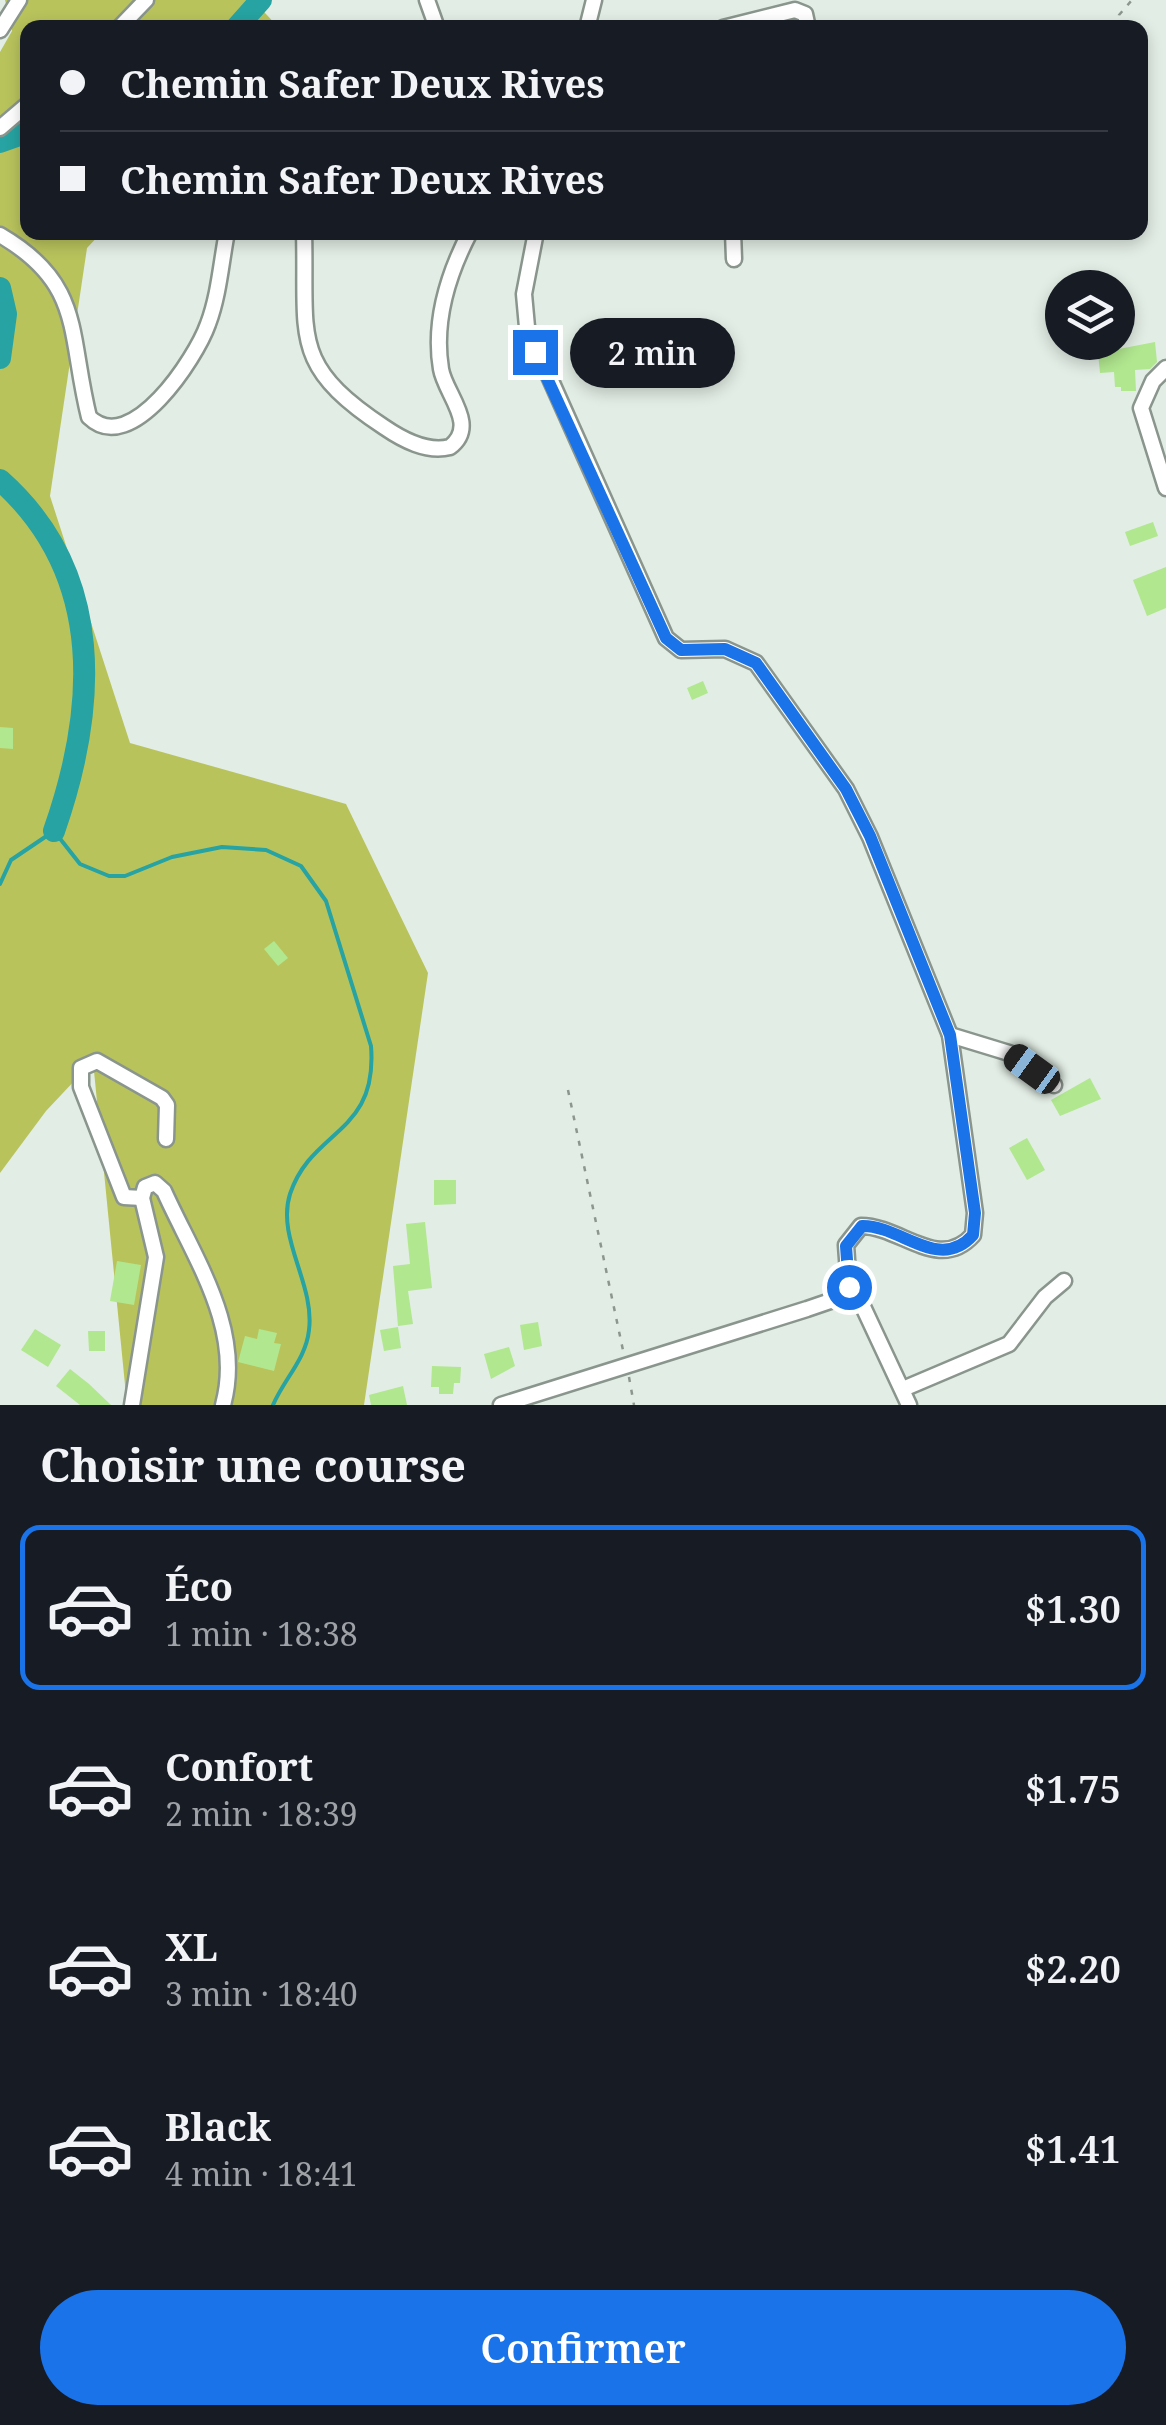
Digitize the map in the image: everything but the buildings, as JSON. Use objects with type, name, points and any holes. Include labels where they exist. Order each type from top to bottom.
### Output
[{"type":"street","points":[[0,30],[19,0]]},
{"type":"street","points":[[127,20],[146,0]]},
{"type":"street","points":[[755,20],[796,10],[805,14],[806,20]]},
{"type":"street","points":[[0,236],[35,256],[55,280],[65,300],[89,417],[107,427],[129,424],[150,409],[196,348],[218,286],[226,240]]},
{"type":"street","points":[[304,240],[309,348],[323,379],[396,435],[431,449],[450,446],[460,434],[462,422],[441,371],[440,332],[452,266],[466,240]]},
{"type":"street","points":[[534,240],[524,294],[527,327],[666,638],[681,650],[725,649],[756,663],[818,744],[870,836],[950,1035],[975,1213],[973,1235],[954,1250],[935,1250],[862,1226],[846,1246],[849,1287],[858,1296],[909,1405]]},
{"type":"street","points":[[733,240],[734,259]]},
{"type":"street","points":[[1166,368],[1153,381],[1141,408],[1166,488]]},
{"type":"street","points":[[950,1035],[1010,1053],[1054,1085]]},
{"type":"street","points":[[142,1198],[124,1198],[81,1087],[81,1068],[97,1061],[162,1098],[167,1105],[166,1140]]},
{"type":"street","points":[[132,1405],[156,1257],[142,1198],[148,1184],[160,1185],[164,1191],[223,1320],[230,1375],[223,1405]]},
{"type":"street","points":[[903,1389],[1009,1344],[1045,1297],[1064,1282]]},
{"type":"street","points":[[501,1405],[838,1298],[849,1287]]},
{"type":"path","points":[[568,1090],[595,1236],[634,1405]]},
{"type":"green space","points":[[5,0],[253,0],[272,20],[20,20],[20,240],[94,240],[87,248],[50,496],[130,743],[346,804],[428,973],[364,1405],[127,1405],[93,1061],[46,1111],[0,1173],[0,52],[12,31]]},
{"type":"waterway","points":[[243,20],[261,0]]},
{"type":"waterway","points":[[0,142],[20,135]]},
{"type":"waterway","points":[[0,288],[6,314],[0,358]]},
{"type":"waterway","points":[[0,480],[35,517],[59,557],[75,600],[83,645],[79,737],[54,831]]},
{"type":"waterway","points":[[0,884],[11,860],[54,831],[80,864],[109,876],[125,876],[172,857],[222,847],[266,850],[301,866],[326,901],[371,1046],[370,1075],[354,1115],[300,1172],[290,1194],[288,1227],[307,1296],[309,1330],[299,1360],[273,1405]]},
{"type":"route","points":[[535,352],[666,638],[681,650],[725,649],[756,663],[818,744],[846,789],[870,836],[950,1035],[975,1213],[973,1235],[954,1250],[945,1251],[924,1247],[876,1227],[862,1226],[849,1236],[846,1246],[849,1287]]}]
